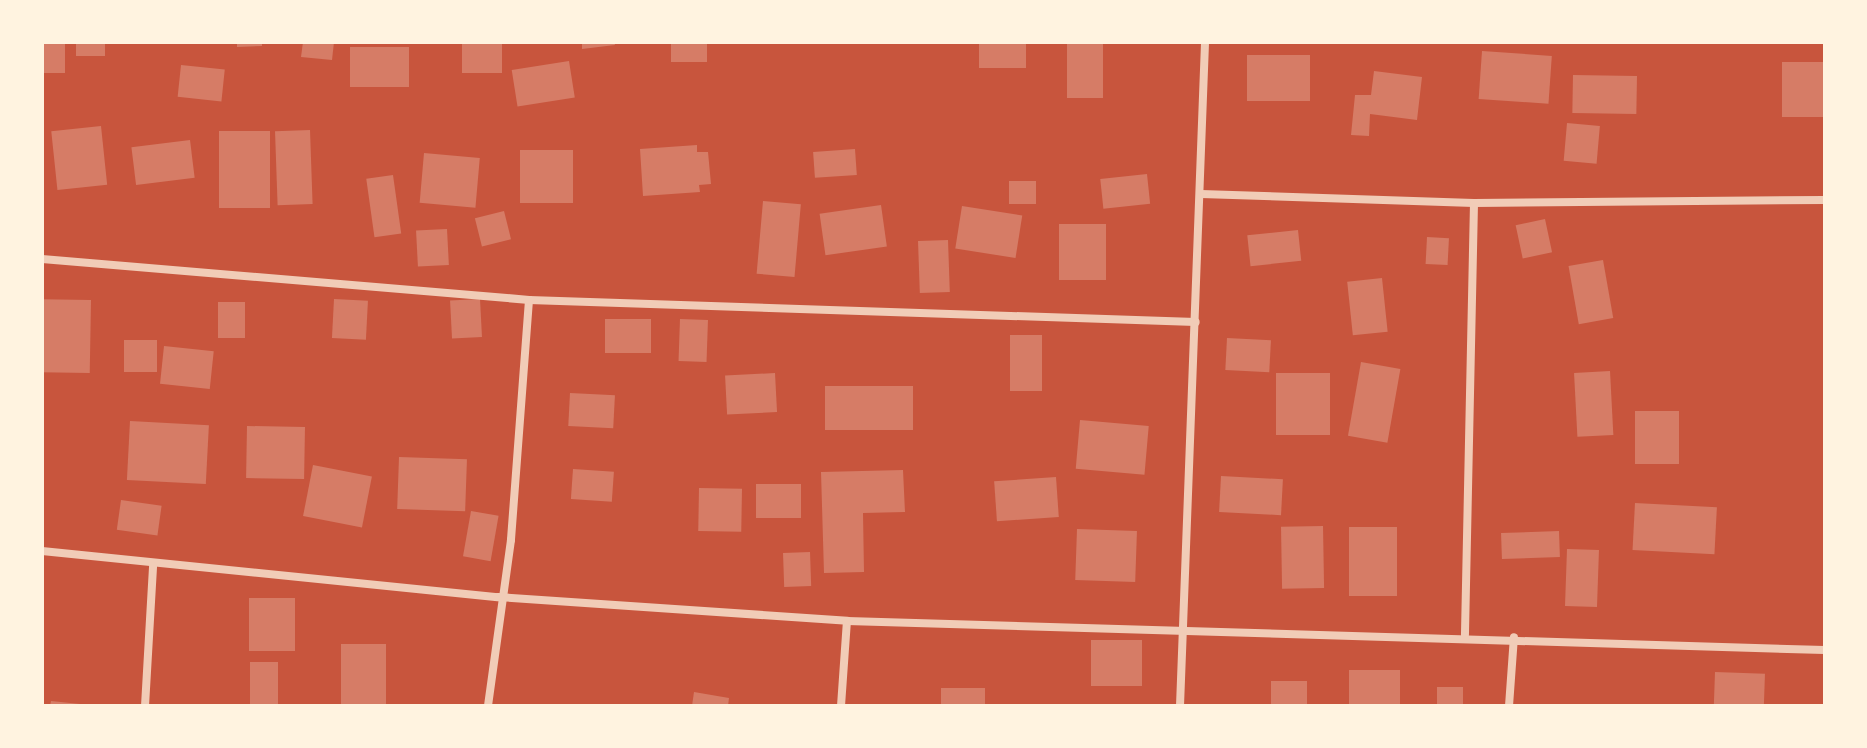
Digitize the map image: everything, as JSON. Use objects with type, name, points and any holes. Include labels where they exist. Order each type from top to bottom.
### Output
[{"type":"street","points":[[1180,706],[1205,42]]},
{"type":"street","points":[[1201,194],[1474,203],[1825,200]]},
{"type":"street","points":[[1465,635],[1474,203]]},
{"type":"street","points":[[42,259],[529,300],[1196,322]]},
{"type":"street","points":[[488,706],[498,597],[511,540],[529,300]]},
{"type":"street","points":[[42,551],[153,566],[498,597],[847,621],[1465,635],[1825,650]]},
{"type":"street","points":[[145,706],[153,566]]},
{"type":"street","points":[[841,706],[847,621]]},
{"type":"street","points":[[1509,706],[1514,637]]},
{"type":"building","points":[[42,42],[65,42],[65,73],[42,73]]},
{"type":"building","points":[[76,42],[105,42],[105,56],[76,56]]},
{"type":"building","points":[[237,42],[262,42],[262,46],[237,47]]},
{"type":"building","points":[[303,42],[334,42],[332,60],[301,57]]},
{"type":"building","points":[[462,42],[502,42],[502,73],[462,73]]},
{"type":"building","points":[[582,42],[614,42],[615,45],[582,49]]},
{"type":"building","points":[[671,42],[707,42],[707,62],[671,62]]},
{"type":"building","points":[[979,42],[1026,42],[1026,68],[979,68]]},
{"type":"building","points":[[1067,42],[1103,42],[1103,98],[1067,98]]},
{"type":"building","points":[[350,47],[409,47],[409,87],[350,87]]},
{"type":"building","points":[[1482,51],[1552,56],[1548,104],[1479,99]]},
{"type":"building","points":[[1247,55],[1310,55],[1310,101],[1247,101]]},
{"type":"building","points":[[569,61],[575,98],[518,107],[512,70]]},
{"type":"building","points":[[1782,62],[1825,62],[1825,117],[1782,117]]},
{"type":"building","points":[[181,65],[225,70],[221,101],[178,97]]},
{"type":"building","points":[[1374,71],[1422,77],[1417,120],[1370,114],[1369,136],[1351,135],[1355,95],[1371,95]]},
{"type":"building","points":[[1573,75],[1637,76],[1636,114],[1572,113]]},
{"type":"building","points":[[1567,123],[1600,126],[1597,164],[1564,161]]},
{"type":"building","points":[[101,126],[107,185],[57,190],[51,131]]},
{"type":"building","points":[[310,130],[313,204],[278,205],[275,131]]},
{"type":"building","points":[[219,131],[270,131],[270,208],[219,208]]},
{"type":"building","points":[[190,140],[195,178],[136,185],[131,147]]},
{"type":"building","points":[[697,145],[697,152],[708,152],[711,184],[699,185],[700,192],[643,196],[640,149]]},
{"type":"building","points":[[855,149],[857,175],[815,178],[813,152]]},
{"type":"building","points":[[520,150],[573,150],[573,203],[520,203]]},
{"type":"building","points":[[424,153],[480,158],[475,208],[420,203]]},
{"type":"building","points":[[1147,174],[1150,204],[1103,209],[1100,179]]},
{"type":"building","points":[[393,175],[401,233],[374,237],[366,179]]},
{"type":"building","points":[[1009,181],[1036,181],[1036,204],[1009,204]]},
{"type":"building","points":[[763,201],[801,204],[794,277],[757,274]]},
{"type":"building","points":[[881,205],[887,247],[825,255],[820,214]]},
{"type":"building","points":[[962,206],[1022,216],[1016,258],[955,248]]},
{"type":"building","points":[[504,211],[511,239],[482,246],[475,218]]},
{"type":"building","points":[[1545,219],[1552,252],[1523,258],[1516,225]]},
{"type":"building","points":[[1059,224],[1106,224],[1106,280],[1059,280]]},
{"type":"building","points":[[447,229],[449,265],[418,267],[416,231]]},
{"type":"building","points":[[1298,230],[1301,261],[1251,266],[1247,235]]},
{"type":"building","points":[[1427,237],[1449,238],[1448,265],[1426,264]]},
{"type":"building","points":[[948,240],[950,292],[920,293],[918,241]]},
{"type":"building","points":[[1603,260],[1613,318],[1579,324],[1569,266]]},
{"type":"building","points":[[1382,278],[1388,332],[1353,335],[1347,282]]},
{"type":"building","points":[[42,299],[91,300],[90,373],[42,372]]},
{"type":"building","points":[[334,299],[368,301],[366,340],[332,338]]},
{"type":"building","points":[[480,299],[482,337],[452,339],[450,301]]},
{"type":"building","points":[[218,302],[245,302],[245,338],[218,338]]},
{"type":"building","points":[[605,319],[651,319],[651,353],[605,353]]},
{"type":"building","points":[[680,319],[708,320],[707,362],[679,361]]},
{"type":"building","points":[[1010,335],[1042,335],[1042,391],[1010,391]]},
{"type":"building","points":[[1227,338],[1271,340],[1269,372],[1225,370]]},
{"type":"building","points":[[124,340],[157,340],[157,372],[124,372]]},
{"type":"building","points":[[164,346],[214,351],[210,389],[160,384]]},
{"type":"building","points":[[1361,362],[1400,369],[1387,443],[1348,436]]},
{"type":"building","points":[[1610,371],[1613,435],[1577,437],[1574,373]]},
{"type":"building","points":[[775,373],[777,412],[727,415],[725,376]]},
{"type":"building","points":[[1276,373],[1330,373],[1330,435],[1276,435]]},
{"type":"building","points":[[825,386],[913,386],[913,430],[825,430]]},
{"type":"building","points":[[570,393],[615,395],[613,428],[568,426]]},
{"type":"building","points":[[1635,411],[1679,411],[1679,464],[1635,464]]},
{"type":"building","points":[[1080,420],[1149,426],[1144,475],[1076,469]]},
{"type":"building","points":[[130,421],[209,425],[206,484],[127,480]]},
{"type":"building","points":[[247,426],[305,427],[304,479],[246,478]]},
{"type":"building","points":[[399,457],[467,459],[465,511],[397,509]]},
{"type":"building","points":[[313,465],[372,476],[362,527],[303,516]]},
{"type":"building","points":[[573,469],[614,472],[612,502],[571,499]]},
{"type":"building","points":[[903,470],[905,512],[863,513],[864,572],[824,573],[821,472]]},
{"type":"building","points":[[1221,476],[1283,479],[1281,515],[1219,512]]},
{"type":"building","points":[[1056,477],[1059,517],[997,521],[994,481]]},
{"type":"building","points":[[756,484],[801,484],[801,518],[756,518]]},
{"type":"building","points":[[699,488],[742,489],[741,532],[698,531]]},
{"type":"building","points":[[121,500],[162,506],[157,535],[117,530]]},
{"type":"building","points":[[1635,503],[1717,507],[1714,554],[1633,550]]},
{"type":"building","points":[[471,511],[499,516],[491,561],[463,556]]},
{"type":"building","points":[[1323,526],[1324,588],[1282,589],[1281,527]]},
{"type":"building","points":[[1349,527],[1397,527],[1397,596],[1349,596]]},
{"type":"building","points":[[1077,529],[1137,531],[1135,582],[1075,580]]},
{"type":"building","points":[[1559,531],[1560,557],[1502,559],[1501,533]]},
{"type":"building","points":[[1567,549],[1599,550],[1597,607],[1565,606]]},
{"type":"building","points":[[810,552],[811,586],[784,587],[783,553]]},
{"type":"building","points":[[249,598],[295,598],[295,651],[249,651]]},
{"type":"building","points":[[1091,640],[1142,640],[1142,686],[1091,686]]},
{"type":"building","points":[[341,644],[386,644],[386,706],[341,706]]},
{"type":"building","points":[[250,662],[278,662],[278,706],[250,706]]},
{"type":"building","points":[[1349,670],[1400,670],[1400,706],[1349,706]]},
{"type":"building","points":[[1715,672],[1765,674],[1764,706],[1714,706]]},
{"type":"building","points":[[1271,681],[1307,681],[1307,706],[1271,706]]},
{"type":"building","points":[[1437,687],[1463,687],[1463,706],[1437,706]]},
{"type":"building","points":[[941,688],[985,688],[985,706],[941,706]]},
{"type":"building","points":[[694,692],[729,698],[728,706],[692,706]]},
{"type":"building","points":[[51,701],[80,704],[80,706],[50,706]]}]
